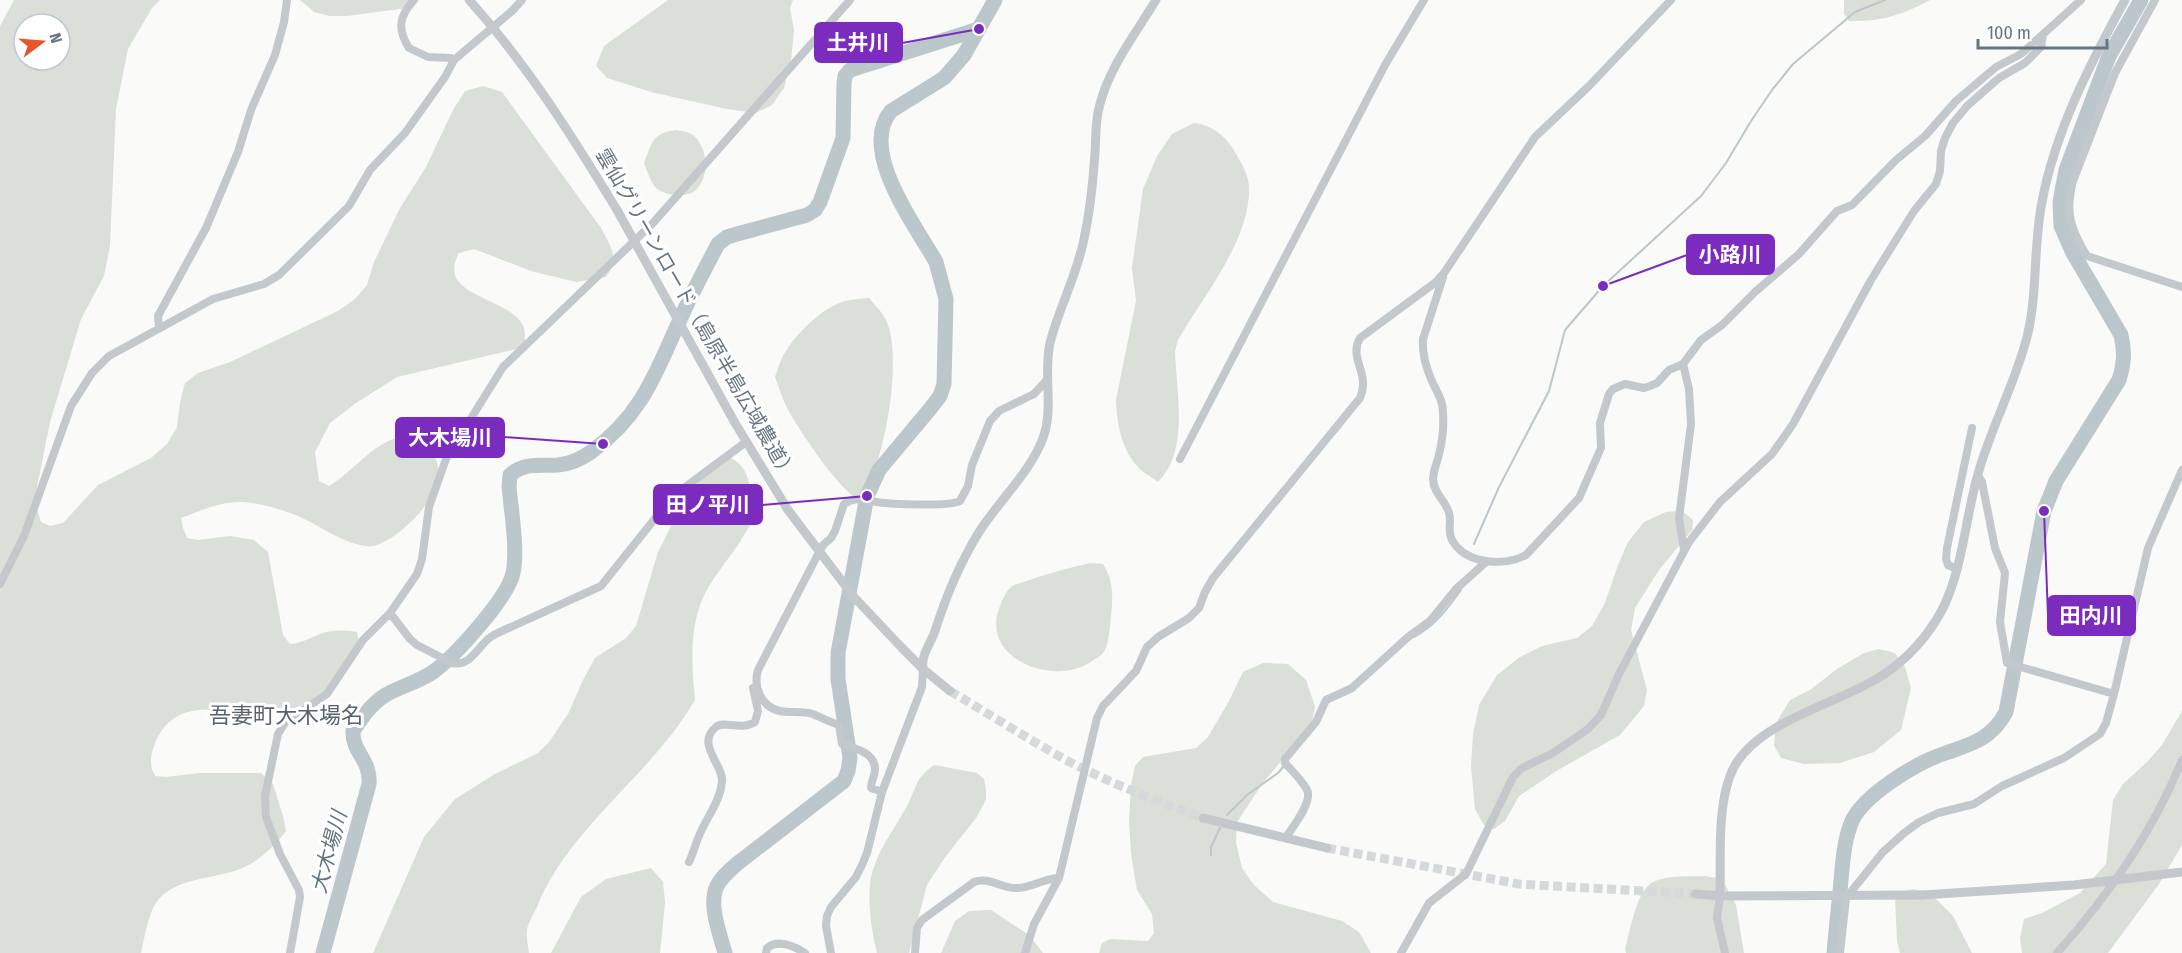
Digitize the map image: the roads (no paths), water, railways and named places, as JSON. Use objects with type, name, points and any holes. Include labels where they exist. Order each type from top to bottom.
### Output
[{"type":"street","points":[[159,328],[158,316],[206,228],[238,152],[250,110],[275,55],[287,0]]},
{"type":"street","points":[[414,0],[404,10],[400,20],[400,29],[408,48],[428,57],[454,60]]},
{"type":"street","name":"雲仙グリーンロード（島原半島広域農道）","points":[[469,0],[512,50],[571,134],[617,210],[735,423],[788,510],[854,597],[923,669],[950,691]]},
{"type":"street","points":[[0,585],[24,536],[71,406],[82,385],[109,357],[159,328],[213,298],[264,284],[279,275],[349,206],[370,170],[405,133],[445,77],[454,60],[522,0]]},
{"type":"street","points":[[290,953],[300,897],[299,890],[280,854],[266,817],[265,796],[278,734],[286,721],[327,694],[363,640],[390,613],[417,574],[422,560],[429,507],[446,459],[503,367],[653,223],[850,0]]},
{"type":"street","points":[[831,953],[826,926],[827,915],[856,877],[867,854],[882,792],[922,687],[923,654],[929,644],[940,612],[961,564],[980,531],[1035,454],[1044,436],[1050,343],[1084,241],[1091,196],[1099,107],[1114,70],[1156,0]]},
{"type":"street","points":[[1180,459],[1379,75],[1424,0]]},
{"type":"street","points":[[1025,953],[1034,924],[1059,878],[1086,759],[1097,718],[1103,706],[1136,671],[1147,647],[1158,637],[1189,618],[1199,608],[1213,578],[1360,398],[1364,390],[1364,381],[1356,354],[1356,345],[1360,338],[1436,282],[1535,137],[1589,86],[1671,0]]},
{"type":"street","points":[[1444,273],[1423,339],[1422,349],[1431,379],[1441,396],[1443,411],[1443,430],[1433,481],[1449,513],[1449,531],[1452,541],[1463,552],[1486,562],[1495,563],[1516,559],[1526,555],[1579,498],[1601,448],[1600,423],[1613,389],[1624,384],[1644,388],[1650,386],[1657,383],[1669,370],[1683,364],[1701,339],[1722,325],[1755,292],[1799,254],[1837,211],[1852,205],[1896,160],[1926,136],[1956,100],[1996,67],[2020,54],[2081,0]]},
{"type":"street","points":[[1725,953],[1717,918],[1724,896],[1724,802],[1730,774],[1740,757],[1754,742],[1772,730],[1883,675],[1907,656],[1934,624],[1947,600],[1957,568],[1978,475],[2027,336],[2034,297],[2042,203],[2050,166],[2098,48],[2125,0]]},
{"type":"street","points":[[2155,0],[2115,73],[2073,182],[2069,196],[2069,218],[2075,236],[2086,256],[2182,287]]},
{"type":"street","points":[[1401,953],[1429,903],[1466,874],[1513,777],[1522,768],[1562,747],[1588,729],[1600,715],[1671,572],[1701,524],[1720,502],[1772,454],[1793,424],[1871,279],[1914,211],[1936,184],[1940,171],[1941,151],[1953,123],[1967,105],[1999,78],[2025,63],[2041,47],[2043,35]]},
{"type":"street","points":[[1683,364],[1689,389],[1691,424],[1679,518],[1684,552]]},
{"type":"street","points":[[689,862],[699,836],[717,803],[722,783],[721,771],[711,755],[709,739],[716,726],[722,724],[742,727],[755,722],[758,711],[753,687],[758,670],[823,545],[835,531],[844,504],[854,499],[946,504],[960,501],[968,486],[972,465],[990,421],[999,411],[1022,402],[1034,394],[1046,381]]},
{"type":"street","points":[[1957,568],[1948,565],[1947,548],[1972,428]]},
{"type":"street","points":[[390,613],[410,639],[452,663],[466,662],[489,638],[601,586],[673,496],[746,442]]},
{"type":"street","points":[[1840,953],[1846,898],[1883,852],[1919,822],[1938,813],[1974,804],[2002,786],[2064,758],[2100,734],[2106,723],[2114,694],[2148,549],[2182,470]]},
{"type":"street","points":[[1978,475],[1984,488],[1995,548],[2005,573],[2000,622],[2009,663],[2114,694]]},
{"type":"street","points":[[1286,837],[1306,804],[1308,795],[1307,790],[1285,761],[1316,722],[1326,700],[1352,688],[1408,637],[1430,621],[1456,590],[1486,562]]},
{"type":"street","points":[[755,681],[762,698],[775,710],[813,714],[823,721],[839,725],[842,744],[863,752],[874,762],[872,788],[882,792]]},
{"type":"street","points":[[2057,953],[2090,916],[2148,832],[2182,760]]},
{"type":"street","points":[[1203,818],[1327,848]]},
{"type":"street","points":[[1695,894],[1923,896],[2116,881],[2182,872]]},
{"type":"street","points":[[915,953],[917,928],[922,920],[974,882],[987,880],[1017,888],[1059,878]]},
{"type":"street","points":[[766,953],[767,948],[775,944],[793,946],[805,953]]},
{"type":"waterway","points":[[725,953],[716,921],[714,903],[714,895],[720,881],[738,863],[844,781],[848,771],[850,758],[838,679],[838,653],[867,496],[879,470],[940,396],[944,384],[946,299],[936,262],[904,208],[885,166],[881,146],[883,127],[891,111],[944,78],[964,55],[995,0]]},
{"type":"waterway","points":[[1474,544],[1499,487],[1549,391],[1565,330],[1603,286],[1701,196],[1726,163],[1772,90],[1793,64],[1855,12],[1885,0]]},
{"type":"waterway","points":[[1834,953],[1844,850],[1849,828],[1858,811],[1879,791],[1906,772],[1932,758],[1971,744],[1987,735],[2006,712],[2044,511],[2056,481],[2119,380],[2123,358],[2121,335],[2073,253],[2061,226],[2060,202],[2066,170],[2109,56],[2141,0]]},
{"type":"waterway","name":"大木場川","points":[[323,953],[369,784],[367,768],[355,745],[353,731],[379,699],[428,675],[442,664],[479,626],[509,584],[514,563],[510,475],[527,466],[562,464],[579,459],[591,452],[624,422],[637,406],[656,372],[691,295],[718,244],[727,237],[807,215],[815,210],[843,138],[844,83],[845,76],[850,70],[979,29]]},
{"type":"waterway","points":[[1414,637],[1434,622],[1461,590]]},
{"type":"waterway","points":[[1227,815],[1247,795],[1278,773],[1284,766]]},
{"type":"waterway","points":[[1211,855],[1211,847],[1220,828]]},
{"type":"tunnel","points":[[950,691],[1068,761],[1135,792],[1203,818]]},
{"type":"tunnel","points":[[1327,848],[1519,884],[1695,894]]},
{"type":"place","name":"土井川","points":[[979,29]]},
{"type":"place","name":"小路川","points":[[1603,286]]},
{"type":"place","name":"大木場川","points":[[603,444]]},
{"type":"place","name":"田ノ平川","points":[[867,496]]},
{"type":"place","name":"田内川","points":[[2044,511]]},
{"type":"district","name":"吾妻町大木場名","points":[[286,715]]}]
